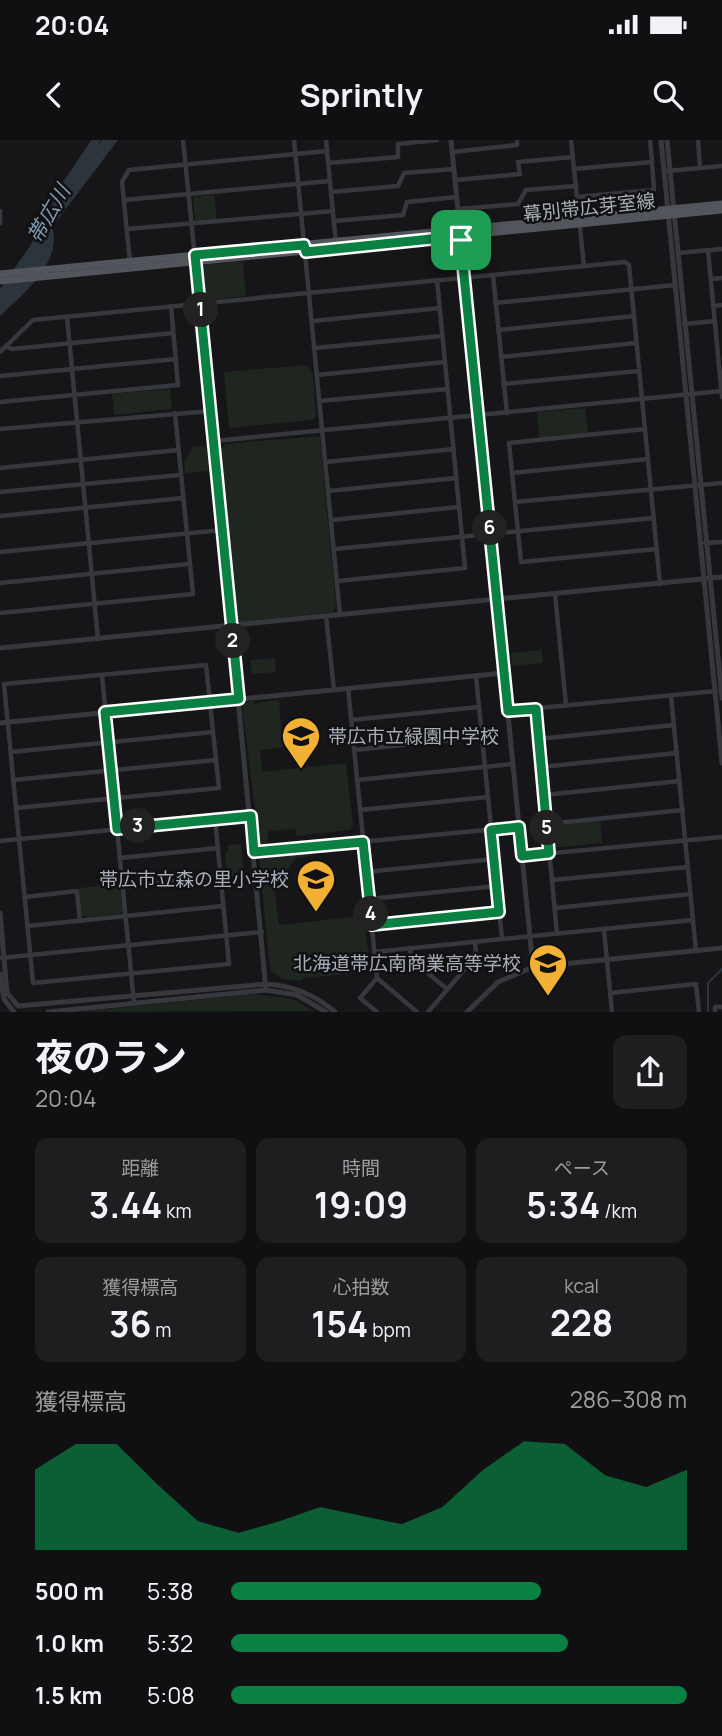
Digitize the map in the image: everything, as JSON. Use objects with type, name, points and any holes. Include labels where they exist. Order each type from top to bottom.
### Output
[{"type":"main road","name":"幕別帯広芽室線","points":[[0,274],[196,259],[671,212],[722,204]]},
{"type":"main road","name":"幕別帯広芽室線","points":[[671,212],[722,210]]},
{"type":"main road","name":"幕別帯広芽室線","points":[[0,281],[130,265]]},
{"type":"street","points":[[183,140],[266,987]]},
{"type":"street","points":[[294,140],[340,615]]},
{"type":"street","points":[[326,140],[336,245]]},
{"type":"street","points":[[328,163],[398,157],[398,144],[437,140]]},
{"type":"street","points":[[451,140],[533,967]]},
{"type":"street","points":[[452,152],[517,145],[517,140]]},
{"type":"street","points":[[571,140],[584,266]]},
{"type":"street","points":[[577,197],[654,190],[650,140]]},
{"type":"street","points":[[661,140],[667,171],[719,690],[722,763]]},
{"type":"street","points":[[667,140],[667,171]]},
{"type":"street","points":[[698,140],[701,168]]},
{"type":"street","points":[[130,265],[122,182],[129,170],[327,152]]},
{"type":"street","points":[[455,180],[520,174],[518,162],[573,156]]},
{"type":"street","points":[[574,170],[652,162]]},
{"type":"street","points":[[667,171],[722,166]]},
{"type":"street","points":[[331,192],[398,186],[404,173],[454,169]]},
{"type":"street","points":[[124,200],[330,181]]},
{"type":"street","points":[[458,209],[518,204],[526,190],[576,186]]},
{"type":"street","points":[[334,221],[403,215],[407,202],[457,197]]},
{"type":"street","points":[[0,211],[0,223]]},
{"type":"street","points":[[127,229],[333,211]]},
{"type":"street","points":[[675,254],[722,249]]},
{"type":"street","points":[[708,250],[713,306],[719,333],[722,397]]},
{"type":"street","points":[[0,352],[33,320],[625,262],[629,265],[660,584]]},
{"type":"street","points":[[493,275],[507,413]]},
{"type":"street","points":[[711,279],[722,278]]},
{"type":"street","points":[[338,580],[466,568],[437,281]]},
{"type":"street","points":[[495,303],[678,284]]},
{"type":"street","points":[[713,306],[722,305]]},
{"type":"street","points":[[0,402],[178,385],[171,306]]},
{"type":"street","points":[[313,321],[440,309]]},
{"type":"street","points":[[498,330],[634,316]]},
{"type":"street","points":[[67,317],[98,639]]},
{"type":"street","points":[[682,324],[715,321]]},
{"type":"street","points":[[6,346],[12,349],[173,332]]},
{"type":"street","points":[[315,348],[442,336]]},
{"type":"street","points":[[501,357],[636,343]]},
{"type":"street","points":[[0,376],[176,359]]},
{"type":"street","points":[[317,375],[445,362]]},
{"type":"street","points":[[503,384],[639,371]]},
{"type":"street","points":[[320,401],[447,388]]},
{"type":"street","points":[[214,442],[507,413],[590,402],[642,400],[722,391]]},
{"type":"street","points":[[0,429],[211,411]]},
{"type":"street","points":[[0,613],[193,594],[174,414]]},
{"type":"street","points":[[645,429],[509,443],[521,562],[657,549]]},
{"type":"street","points":[[326,461],[454,449]]},
{"type":"street","points":[[0,468],[178,450]]},
{"type":"street","points":[[512,473],[648,459]]},
{"type":"street","points":[[0,492],[180,475]]},
{"type":"street","points":[[329,491],[456,478]]},
{"type":"street","points":[[515,502],[722,483]]},
{"type":"street","points":[[0,516],[183,498]]},
{"type":"street","points":[[332,520],[459,508]]},
{"type":"street","points":[[335,550],[654,518]]},
{"type":"street","points":[[0,552],[223,530]]},
{"type":"street","points":[[704,544],[722,542]]},
{"type":"street","points":[[0,583],[189,564]]},
{"type":"street","points":[[0,648],[722,577]]},
{"type":"street","points":[[555,594],[566,705]]},
{"type":"street","points":[[326,616],[334,690]]},
{"type":"street","points":[[16,808],[219,788],[206,665],[4,684],[13,780],[31,955],[33,983],[229,964],[215,819]]},
{"type":"street","points":[[0,723],[504,673]]},
{"type":"street","points":[[102,675],[134,1000]]},
{"type":"street","points":[[476,676],[502,939]]},
{"type":"street","points":[[348,688],[377,978],[417,1012]]},
{"type":"street","points":[[508,711],[719,690]]},
{"type":"street","points":[[719,690],[722,698]]},
{"type":"street","points":[[671,695],[696,951]]},
{"type":"street","points":[[351,720],[479,707]]},
{"type":"street","points":[[536,709],[557,934]]},
{"type":"street","points":[[538,739],[674,725]]},
{"type":"street","points":[[11,751],[213,732]]},
{"type":"street","points":[[354,750],[482,737]]},
{"type":"street","points":[[541,767],[677,753]]},
{"type":"street","points":[[13,780],[216,760]]},
{"type":"street","points":[[357,780],[513,764]]},
{"type":"street","points":[[544,795],[680,781]]},
{"type":"street","points":[[360,810],[488,797]]},
{"type":"street","points":[[547,824],[683,810]]},
{"type":"street","points":[[0,841],[251,816]]},
{"type":"street","points":[[254,852],[519,827]]},
{"type":"street","points":[[522,856],[722,837]]},
{"type":"street","points":[[120,858],[218,848]]},
{"type":"street","points":[[366,872],[494,859]]},
{"type":"street","points":[[552,880],[688,867]]},
{"type":"street","points":[[122,887],[220,876]]},
{"type":"street","points":[[369,899],[496,886]]},
{"type":"street","points":[[25,897],[77,891],[80,920]]},
{"type":"street","points":[[555,908],[691,894]]},
{"type":"street","points":[[28,926],[223,906]]},
{"type":"street","points":[[372,925],[499,912]]},
{"type":"street","points":[[0,914],[2,958],[12,1009]]},
{"type":"street","points":[[374,952],[693,920]]},
{"type":"street","points":[[604,930],[612,1012]]},
{"type":"street","points":[[2,958],[262,932]]},
{"type":"street","points":[[428,1012],[476,956],[475,942]]},
{"type":"street","points":[[410,948],[411,959],[447,989]]},
{"type":"street","points":[[467,1012],[498,982],[533,967],[722,948]]},
{"type":"street","points":[[0,974],[4,999],[12,1009]]},
{"type":"street","points":[[377,978],[360,998],[377,1012]]},
{"type":"street","points":[[610,993],[696,984],[699,1012]]},
{"type":"street","points":[[266,987],[297,995],[326,1012]]},
{"type":"street","points":[[12,1009],[266,987],[309,994],[335,1012]]},
{"type":"street","points":[[48,1012],[134,1000]]},
{"type":"street","points":[[715,1012],[715,1007],[722,1007]]},
{"type":"shaded area","points":[[214,195],[217,220],[195,221],[193,197]]},
{"type":"shaded area","points":[[243,261],[246,296],[206,300],[203,297],[201,268],[204,265]]},
{"type":"shaded area","points":[[306,365],[313,374],[316,416],[312,420],[229,428],[224,372]]},
{"type":"shaded area","points":[[170,389],[172,409],[114,415],[112,394]]},
{"type":"shaded area","points":[[585,408],[588,433],[539,438],[537,412]]},
{"type":"shaded area","points":[[318,436],[336,606],[334,612],[240,622],[234,618],[219,450],[225,444]]},
{"type":"shaded area","points":[[206,446],[209,471],[185,473],[184,462],[193,447]]},
{"type":"shaded area","points":[[542,650],[543,663],[512,666],[511,653]]},
{"type":"shaded area","points":[[275,658],[276,672],[252,674],[250,660]]},
{"type":"shaded area","points":[[279,700],[283,747],[260,750],[262,772],[346,763],[353,825],[350,830],[296,836],[295,829],[269,831],[267,846],[260,847],[242,706],[246,702],[253,701],[256,706],[256,703]]},
{"type":"shaded area","points":[[600,820],[602,843],[552,848],[550,825]]},
{"type":"shaded area","points":[[241,844],[244,877],[227,878],[225,853],[228,852],[228,845]]},
{"type":"shaded area","points":[[312,850],[311,856],[297,858],[289,866],[288,876],[273,878],[279,925],[364,916],[370,968],[365,972],[304,978],[301,981],[282,979],[270,970],[259,856]]},
{"type":"shaded area","points":[[119,884],[123,910],[120,914],[86,917],[82,915],[79,888]]},
{"type":"shaded area","points":[[254,994],[293,999],[314,1011],[81,1012]]},
{"type":"water","points":[[102,140],[118,140],[52,227],[52,253],[39,276],[0,316],[0,289],[30,246],[59,191]]},
{"type":"waterway","name":"帯広川","points":[[64,188],[96,140]]},
{"type":"waterway","points":[[708,1012],[708,983],[722,969]]},
{"type":"place","name":"帯広市立緑園中学校","points":[[301,770]]},
{"type":"place","name":"帯広市立森の里小学校","points":[[316,913]]},
{"type":"place","name":"北海道帯広南商業高等学校","points":[[548,997]]},
{"type":"route","points":[[460,236],[461,240],[508,711],[536,709],[549,853],[522,856],[519,827],[491,830],[499,912],[372,925],[363,842],[327,843],[254,852],[251,816],[176,821],[117,829],[105,712],[239,699],[195,255],[304,245],[306,252],[460,236]]}]
